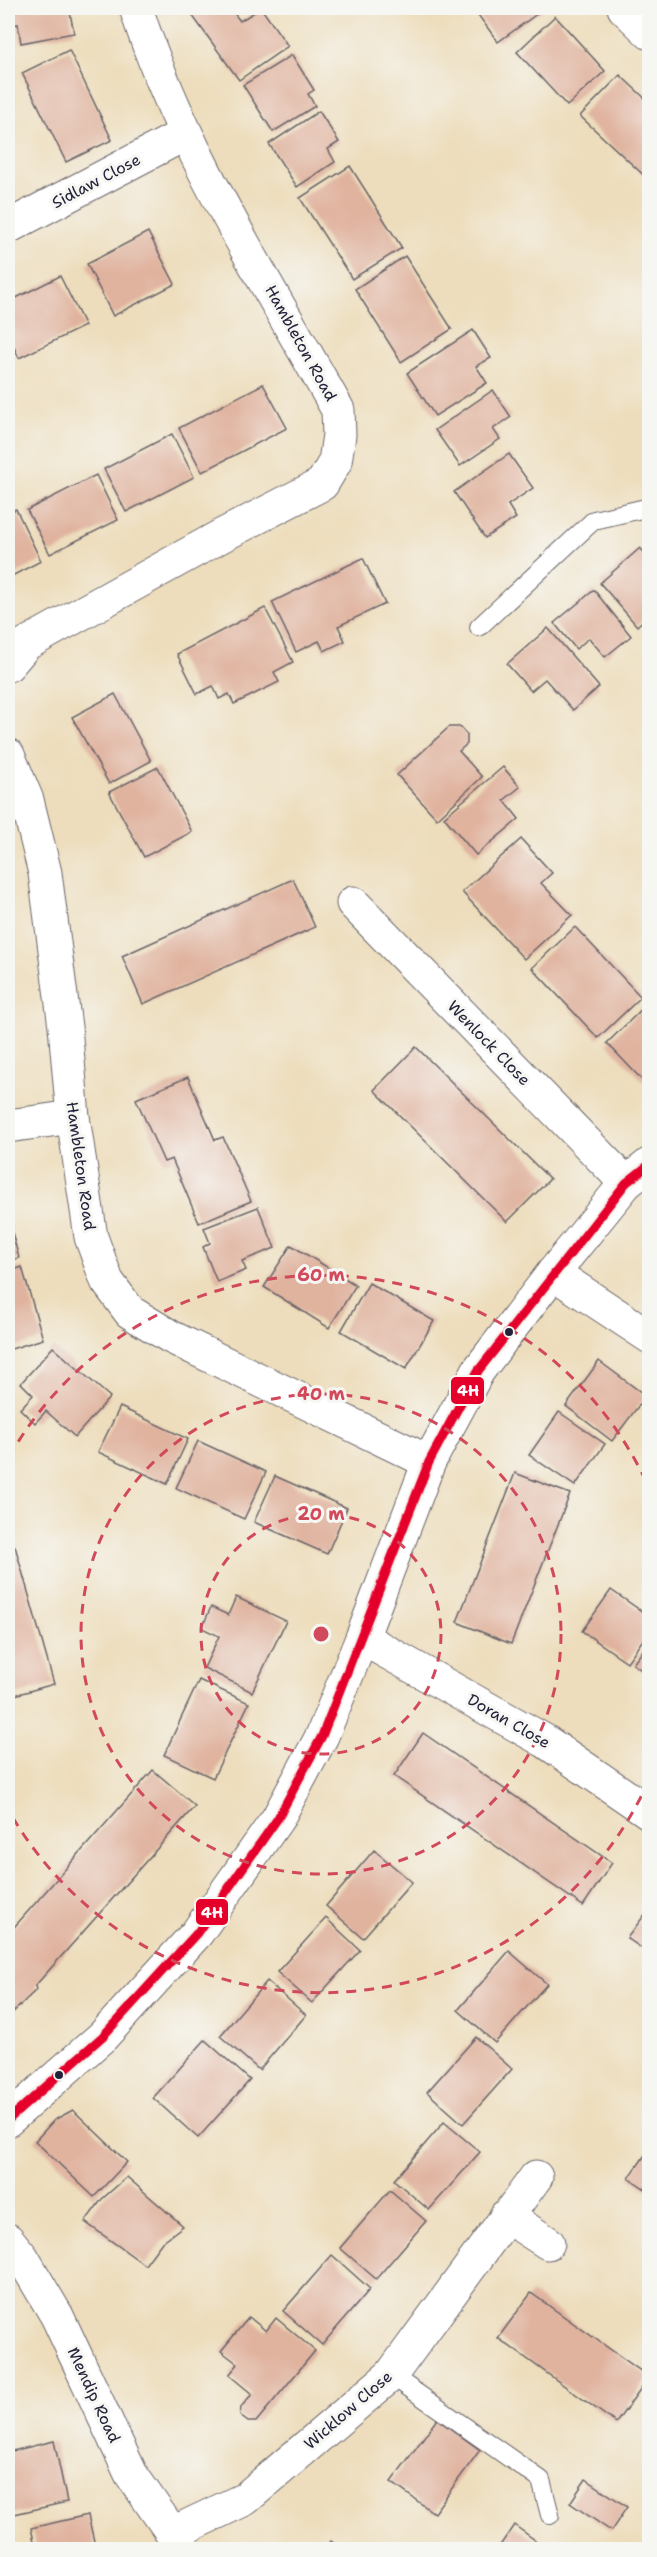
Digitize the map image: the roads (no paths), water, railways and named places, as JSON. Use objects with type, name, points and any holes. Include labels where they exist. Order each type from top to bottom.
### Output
[{"type":"street","name":"Hambleton Road","points":[[8,665],[26,644],[221,536],[322,484],[335,462],[339,435],[338,410],[185,134],[150,52],[136,8]]},
{"type":"street","name":"Sidlaw Close","points":[[8,227],[185,134]]},
{"type":"street","name":"Hambleton Road","points":[[8,755],[27,800],[45,873],[65,1027],[73,1117],[91,1237],[107,1281],[130,1312],[171,1337],[429,1462]]},
{"type":"street","name":"Wenlock Close","points":[[352,903],[638,1174]]},
{"type":"street","points":[[8,1126],[73,1117]]},
{"type":"street","points":[[8,2120],[103,2036],[197,1933],[278,1818],[322,1736],[429,1462],[478,1371],[553,1273],[638,1174]]},
{"type":"street","points":[[553,1273],[650,1337]]},
{"type":"street","name":"Doran Close","points":[[362,1638],[545,1741],[650,1813]]},
{"type":"street","name":"Wicklow Close","points":[[178,2541],[245,2499],[391,2375],[536,2177]]},
{"type":"street","points":[[506,2216],[548,2243]]},
{"type":"street","name":"Mendip Road","points":[[8,2240],[22,2257],[57,2316],[131,2474],[178,2541]]},
{"type":"lane","points":[[479,627],[594,520],[650,507]]},
{"type":"lane","points":[[391,2375],[541,2480],[550,2515]]}]
